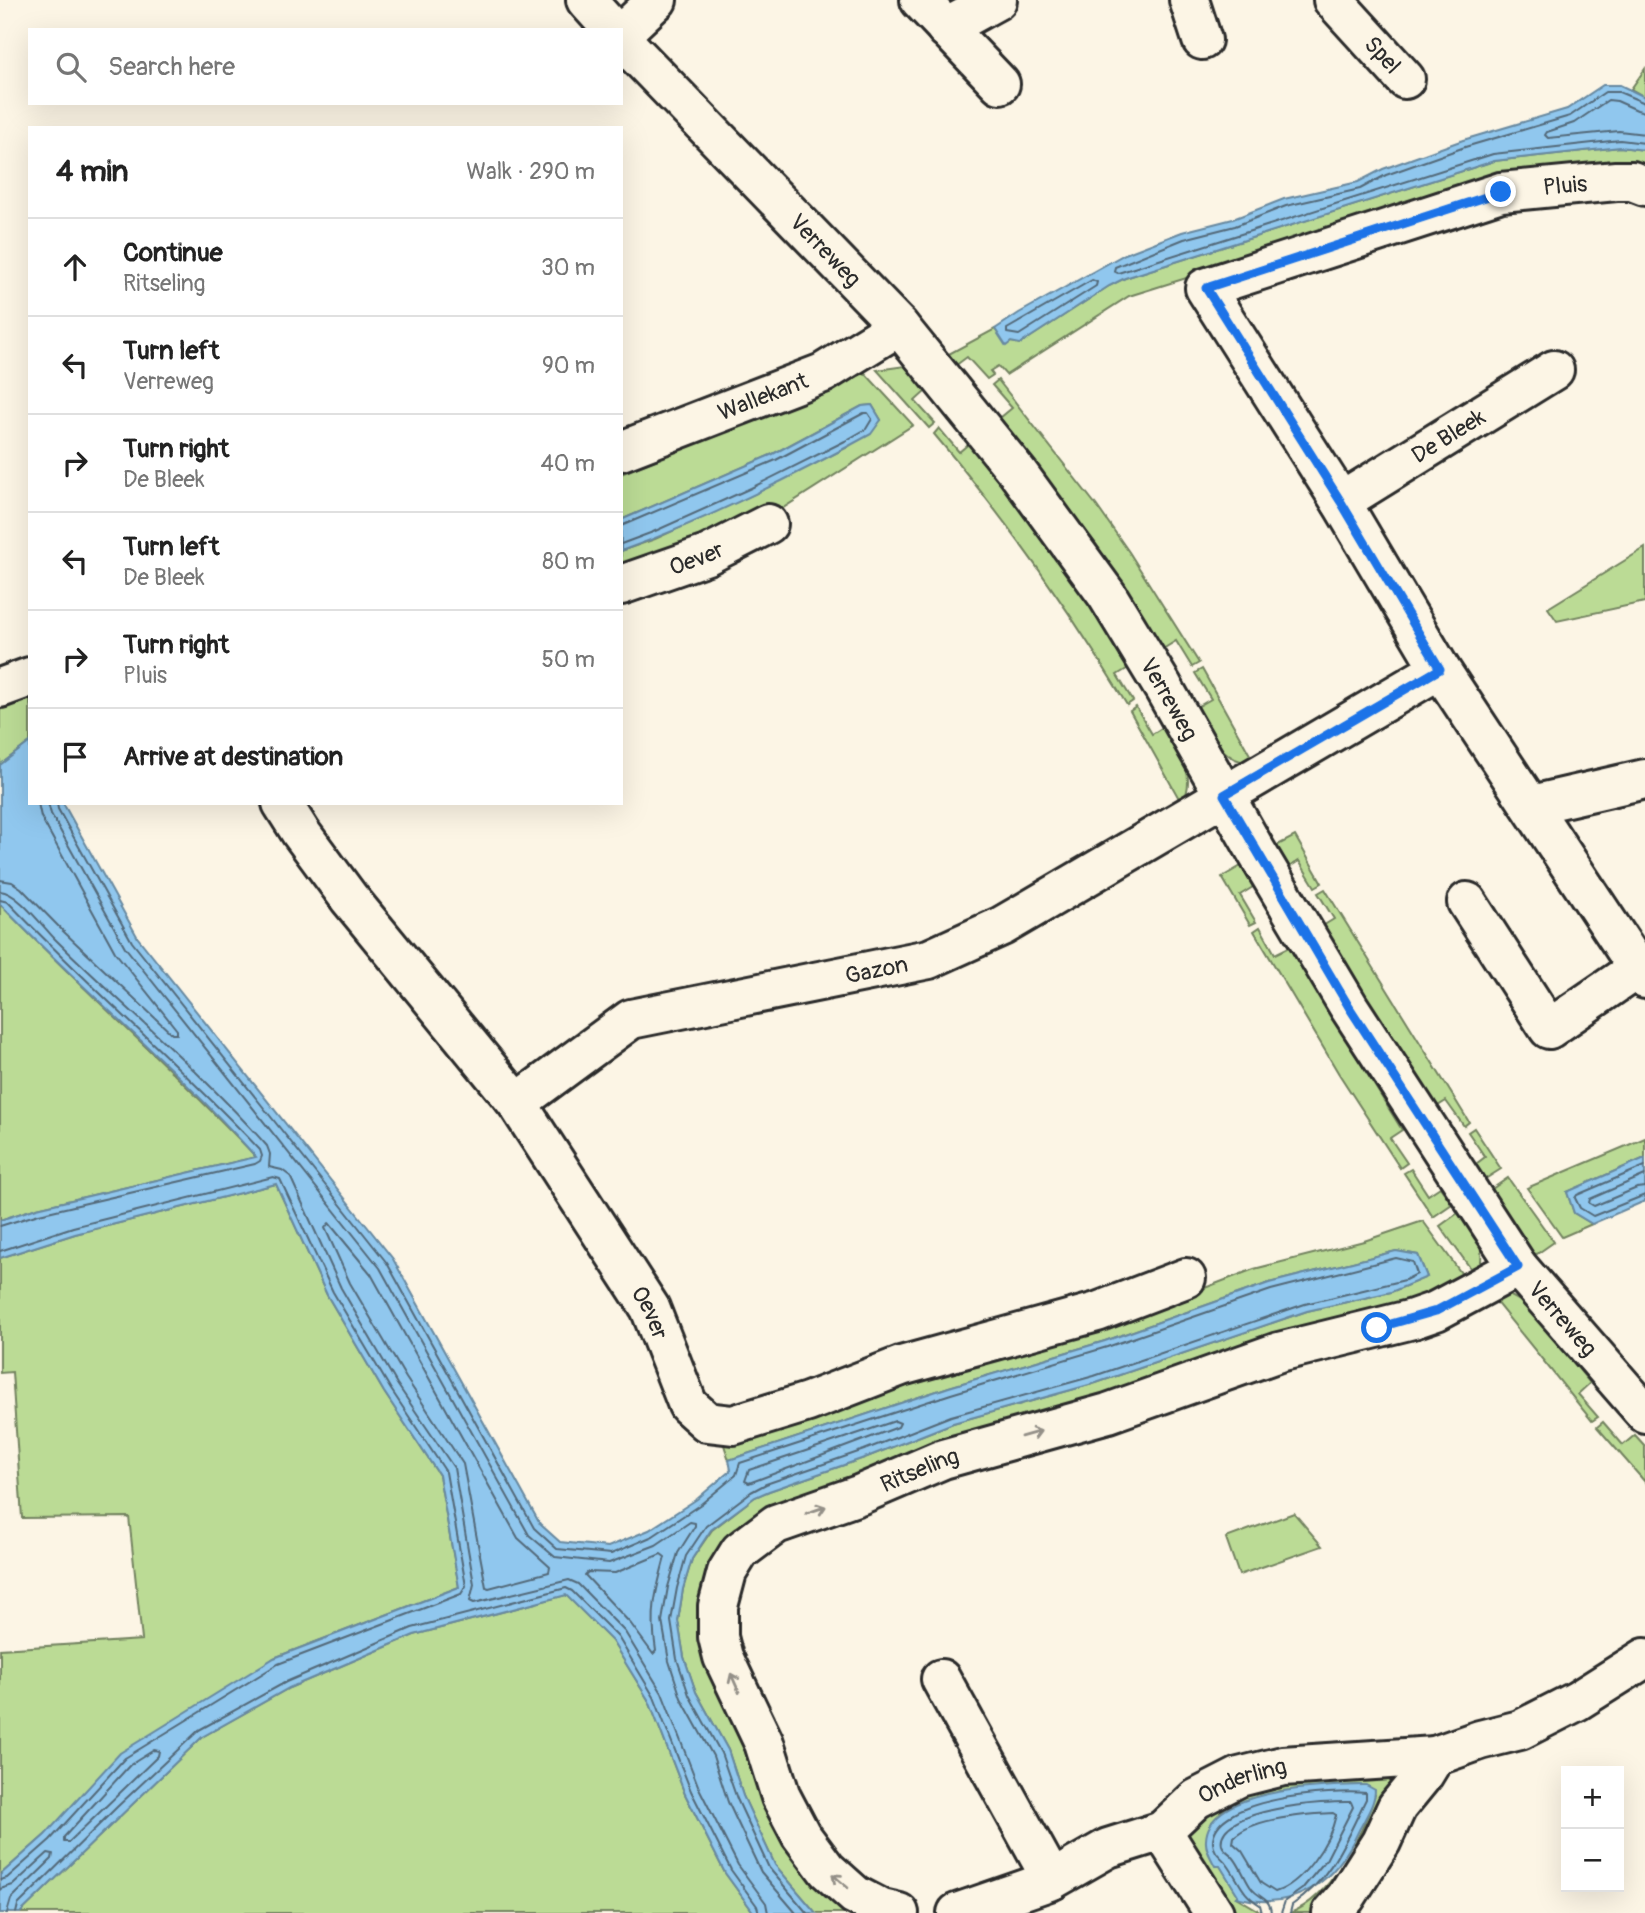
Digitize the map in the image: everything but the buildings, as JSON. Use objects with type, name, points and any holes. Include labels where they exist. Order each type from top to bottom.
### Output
[{"type":"street","points":[[586,0],[611,28]]},
{"type":"street","points":[[623,34],[657,0]]},
{"type":"street","points":[[920,0],[1000,84]]},
{"type":"street","points":[[946,28],[998,0]]},
{"type":"street","points":[[1189,0],[1202,40]]},
{"type":"street","name":"Spel","points":[[1333,0],[1405,79]]},
{"type":"street","name":"Verreweg","points":[[623,38],[899,326],[1018,473],[1107,595],[1349,1007],[1518,1267],[1645,1413]]},
{"type":"street","name":"Pluis","points":[[1341,502],[1206,288],[1501,192],[1616,180],[1632,181],[1645,186]]},
{"type":"street","name":"Wallekant","points":[[623,450],[824,373],[899,326]]},
{"type":"street","name":"De Bleek","points":[[1341,502],[1554,370]]},
{"type":"street","points":[[1341,502],[1440,669],[1638,956],[1549,1029],[1466,902]]},
{"type":"street","name":"Oever","points":[[623,585],[707,555],[768,524]]},
{"type":"street","points":[[1224,795],[1440,669]]},
{"type":"street","points":[[0,688],[28,678]]},
{"type":"street","points":[[1532,805],[1645,779]]},
{"type":"street","name":"Gazon","points":[[517,1103],[631,1019],[929,959],[1002,926],[1224,795]]},
{"type":"street","name":"Oever","points":[[283,805],[349,898],[517,1103],[650,1308],[688,1405],[707,1422],[733,1425],[808,1402],[901,1366],[1097,1312],[1186,1278]]},
{"type":"street","name":"Ritseling","points":[[899,1913],[882,1909],[855,1895],[827,1870],[801,1835],[781,1797],[764,1743],[728,1667],[718,1637],[718,1606],[727,1572],[740,1551],[776,1524],[859,1495],[943,1459],[1108,1413],[1279,1352],[1413,1319],[1436,1311],[1518,1267]]},
{"type":"street","name":"Onderling","points":[[1162,1831],[1196,1799],[1239,1777],[1283,1766],[1435,1756],[1480,1740],[1520,1730],[1577,1701],[1645,1658]]},
{"type":"street","points":[[941,1679],[1052,1880]]},
{"type":"street","points":[[1332,1913],[1381,1842],[1397,1807],[1435,1756]]},
{"type":"street","points":[[976,1911],[1052,1880],[1108,1848],[1162,1831],[1214,1913]]},
{"type":"green space","points":[[1645,69],[1645,97],[1631,89]]},
{"type":"green space","points":[[1620,147],[1645,150],[1645,170],[1509,177],[1129,296],[1006,375],[998,366],[990,371],[993,375],[987,379],[967,357],[955,366],[945,356],[995,329],[1006,345],[1011,342],[1020,344],[1125,278],[1494,161]]},
{"type":"green space","points":[[905,366],[926,391],[915,401],[935,423],[929,428],[877,370]]},
{"type":"green space","points":[[865,373],[913,425],[783,508],[623,568],[623,550],[655,539],[754,494],[848,447],[881,420],[872,405],[862,406],[773,454],[623,519],[623,473]]},
{"type":"green space","points":[[998,380],[1096,505],[1199,663],[1192,667],[1176,641],[1163,649],[1096,544],[1000,418],[1012,408],[992,385]]},
{"type":"green space","points":[[939,428],[959,452],[971,442],[1054,552],[1130,667],[1117,675],[1133,701],[1127,705],[1036,565],[934,434]]},
{"type":"green space","points":[[1645,548],[1645,602],[1557,621],[1548,608]]},
{"type":"green space","points":[[1202,669],[1254,762],[1233,758],[1212,736],[1197,707],[1211,699],[1195,673]]},
{"type":"green space","points":[[28,693],[28,744],[0,765],[0,704]]},
{"type":"green space","points":[[1136,707],[1152,734],[1165,726],[1181,754],[1188,783],[1182,804],[1130,711]]},
{"type":"green space","points":[[1295,836],[1322,883],[1315,887],[1299,861],[1286,869],[1274,847]]},
{"type":"green space","points":[[1241,866],[1253,887],[1240,895],[1256,922],[1250,925],[1222,877]]},
{"type":"green space","points":[[1325,889],[1469,1122],[1464,1126],[1446,1101],[1433,1109],[1321,927],[1334,919],[1318,893]]},
{"type":"green space","points":[[0,904],[256,1157],[37,1208],[0,1220]]},
{"type":"green space","points":[[1260,927],[1275,954],[1289,947],[1402,1130],[1390,1138],[1407,1163],[1400,1168],[1339,1074],[1254,931]]},
{"type":"green space","points":[[1474,1128],[1501,1169],[1482,1181],[1472,1167],[1485,1157],[1468,1132]]},
{"type":"green space","points":[[1645,1138],[1645,1158],[1567,1192],[1574,1213],[1592,1224],[1562,1237],[1527,1188]]},
{"type":"green space","points":[[1411,1169],[1428,1195],[1440,1187],[1452,1204],[1433,1217],[1404,1173]]},
{"type":"green space","points":[[1508,1178],[1554,1242],[1537,1254],[1533,1253],[1489,1191]]},
{"type":"green space","points":[[276,1184],[327,1295],[384,1392],[439,1475],[459,1587],[274,1658],[45,1835],[0,1875],[0,1649],[142,1640],[129,1517],[22,1518],[12,1372],[0,1373],[0,1258],[75,1234]]},
{"type":"green space","points":[[1458,1213],[1479,1242],[1481,1257],[1476,1276],[1440,1226]]},
{"type":"green space","points":[[1423,1221],[1469,1284],[811,1496],[703,1610],[858,1913],[816,1913],[775,1865],[743,1796],[728,1750],[696,1692],[684,1657],[678,1621],[683,1589],[692,1559],[712,1530],[755,1497],[953,1423],[1096,1383],[1307,1311],[1391,1292],[1427,1277],[1418,1255],[1396,1251],[1269,1283],[1105,1341],[949,1387],[729,1460],[723,1442],[895,1386],[1119,1321],[1254,1269],[1364,1241]]},
{"type":"green space","points":[[1507,1294],[1526,1304],[1590,1383],[1578,1394],[1598,1417],[1592,1421],[1491,1296]]},
{"type":"green space","points":[[1603,1422],[1623,1445],[1635,1435],[1645,1446],[1645,1482],[1597,1427]]},
{"type":"green space","points":[[1294,1513],[1322,1546],[1239,1575],[1226,1538]]},
{"type":"green space","points":[[566,1595],[612,1641],[649,1701],[685,1794],[725,1873],[754,1913],[20,1913],[202,1737],[289,1688],[414,1635]]},
{"type":"green space","points":[[1411,1767],[1337,1887],[1312,1913],[1290,1913],[1319,1894],[1331,1880],[1353,1846],[1375,1795],[1361,1785],[1281,1791],[1222,1811],[1212,1822],[1220,1865],[1238,1895],[1236,1897],[1263,1913],[1226,1913],[1188,1843],[1187,1831],[1191,1818],[1255,1783]]},
{"type":"water","points":[[1603,85],[1620,85],[1645,97],[1645,150],[1620,147],[1494,161],[1125,278],[1020,344],[1011,342],[1006,346],[995,329],[1125,254],[1182,232],[1233,219],[1284,199],[1358,182],[1383,169],[1463,140],[1567,109]]},
{"type":"water","points":[[872,405],[881,420],[871,434],[748,497],[623,550],[623,519],[773,454],[862,406]]},
{"type":"water","points":[[28,744],[28,805],[64,805],[138,938],[393,1259],[540,1524],[560,1542],[608,1547],[649,1530],[697,1499],[731,1470],[729,1460],[949,1387],[1105,1341],[1269,1283],[1396,1251],[1418,1255],[1427,1277],[1391,1292],[1307,1311],[1096,1383],[953,1423],[755,1497],[711,1530],[692,1559],[683,1589],[678,1621],[684,1657],[696,1692],[728,1750],[743,1796],[775,1865],[816,1913],[754,1913],[725,1873],[685,1794],[649,1701],[612,1641],[566,1595],[414,1635],[289,1688],[202,1737],[20,1913],[0,1913],[0,1875],[45,1835],[120,1753],[274,1658],[459,1587],[439,1475],[384,1392],[327,1295],[276,1184],[75,1234],[0,1258],[0,1220],[37,1208],[256,1157],[194,1092],[0,904],[0,765]]},
{"type":"water","points":[[1645,1158],[1645,1201],[1592,1224],[1574,1213],[1567,1192]]},
{"type":"water","points":[[1366,1785],[1375,1790],[1372,1806],[1350,1848],[1326,1878],[1311,1889],[1277,1900],[1258,1901],[1236,1897],[1238,1895],[1220,1866],[1215,1866],[1206,1843],[1212,1822],[1226,1809],[1272,1793]]},
{"type":"route","points":[[1377,1328],[1436,1311],[1518,1267],[1349,1007],[1224,795],[1440,669],[1341,502],[1206,288],[1501,192]]}]
